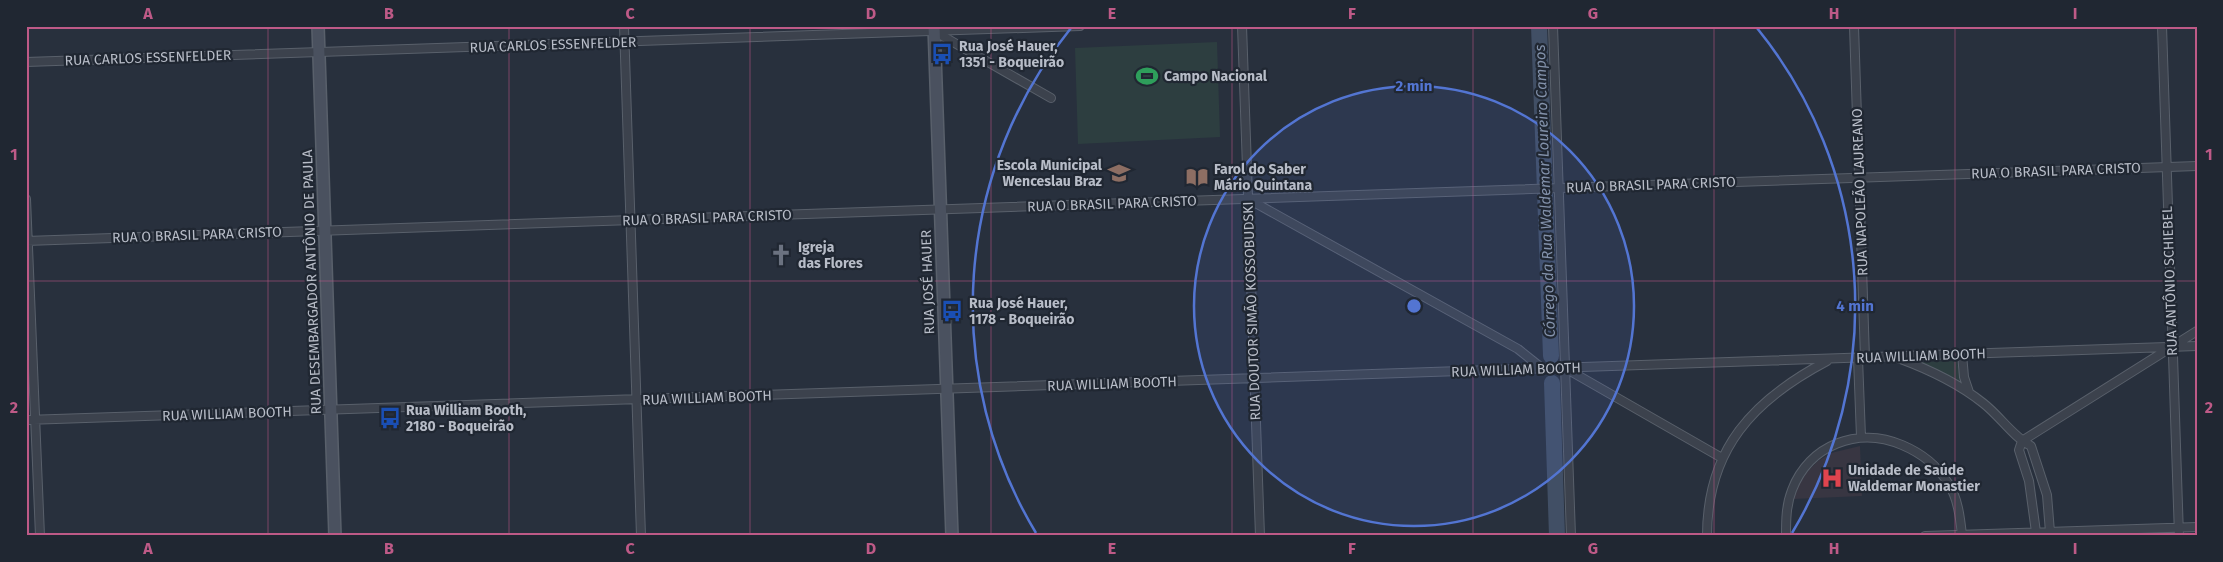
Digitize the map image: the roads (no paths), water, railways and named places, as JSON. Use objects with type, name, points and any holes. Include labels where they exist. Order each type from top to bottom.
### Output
[{"type":"main road","name":"RUA DESEMBARGADOR ANTÔNIO DE PAULA","points":[[318,26],[335,536]]},
{"type":"main road","name":"RUA JOSÉ HAUER","points":[[931,28],[952,536]]},
{"type":"street","points":[[624,26],[640,536]]},
{"type":"street","name":"RUA CARLOS ESSENFELDER","points":[[26,62],[625,42],[931,28],[1080,26]]},
{"type":"street","name":"RUA DOUTOR SIMÃO KOSSOBUDSKI","points":[[1242,26],[1260,536]]},
{"type":"street","points":[[1554,26],[1571,536]]},
{"type":"street","name":"RUA NAPOLEÃO LAUREANO","points":[[1854,26],[1859,178],[1862,358],[1861,437]]},
{"type":"street","name":"RUA ANTÔNIO SCHIEBEL","points":[[2162,26],[2178,532]]},
{"type":"street","points":[[931,28],[1051,98]]},
{"type":"street","name":"RUA O BRASIL PARA CRISTO","points":[[27,241],[2197,166]]},
{"type":"street","points":[[26,199],[40,536]]},
{"type":"street","points":[[1248,199],[1518,349],[1543,369]]},
{"type":"street","points":[[2036,532],[2029,481],[2019,450],[2022,441],[2197,331]]},
{"type":"street","name":"RUA WILLIAM BOOTH","points":[[26,420],[2197,346]]},
{"type":"street","points":[[1962,354],[1964,377],[1969,392]]},
{"type":"street","points":[[1894,357],[1927,370],[1969,392],[1997,415],[2022,441],[2031,446],[2047,495],[2050,532]]},
{"type":"street","points":[[1707,536],[1709,501],[1722,458],[1742,425],[1755,411],[1791,382],[1830,359]]},
{"type":"street","points":[[1565,368],[1722,458]]},
{"type":"street","points":[[1786,536],[1786,517],[1792,490],[1808,463],[1832,445],[1861,437],[1882,438],[1895,442],[1925,458],[1939,470],[1949,484],[1955,500],[1962,535]]},
{"type":"street","points":[[2029,481],[2042,477]]},
{"type":"street","points":[[1926,536],[2036,532],[2178,532],[2197,527]]},
{"type":"waterway","name":"Córrego da Rua Waldemar Loureiro Campos","points":[[1539,26],[1551,356]]},
{"type":"waterway","name":"Córrego da Rua Waldemar Loureiro Campos","points":[[1552,383],[1557,536]]},
{"type":"place","name":"Rua José Hauer, 1351 - Boqueirão","points":[[942,54]]},
{"type":"place","name":"Campo Nacional","points":[[1147,76]]},
{"type":"place","name":"Escola Municipal Wenceslau Braz","points":[[1119,173]]},
{"type":"place","name":"Farol do Saber Mário Quintana","points":[[1197,177]]},
{"type":"place","name":"Igreja das Flores","points":[[781,255]]},
{"type":"place","name":"Rua José Hauer, 1178 - Boqueirão","points":[[952,311]]},
{"type":"place","name":"Rua William Booth, 2180 - Boqueirão","points":[[390,418]]},
{"type":"place","name":"Unidade de Saúde Waldemar Monastier","points":[[1832,478]]}]
